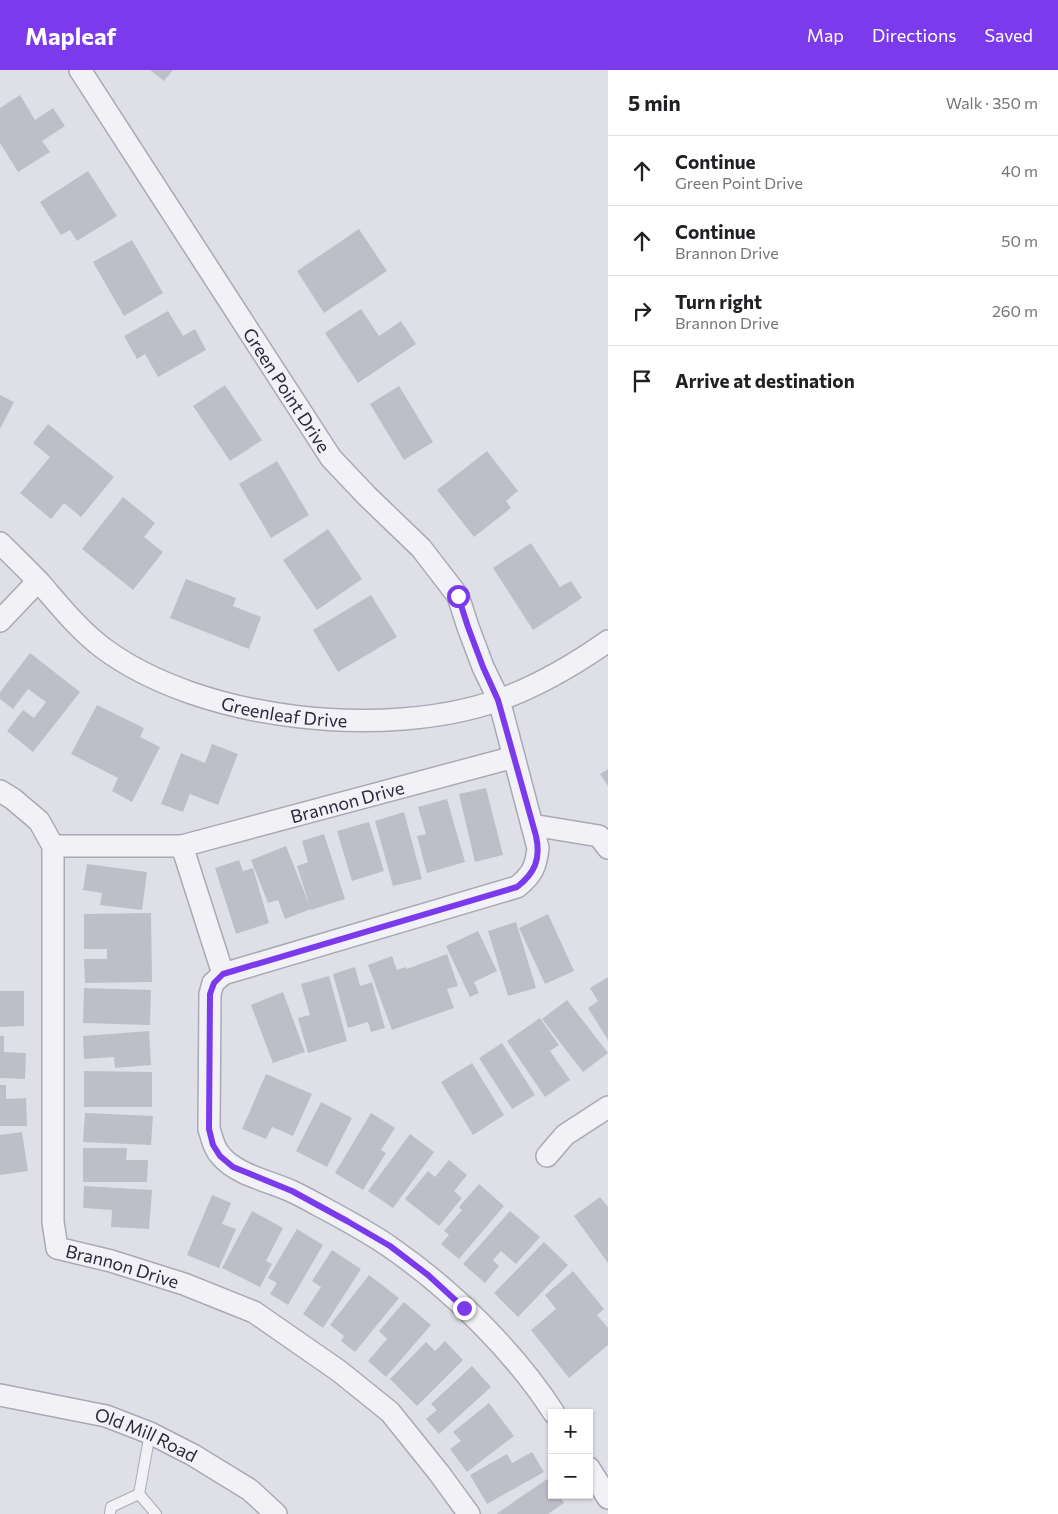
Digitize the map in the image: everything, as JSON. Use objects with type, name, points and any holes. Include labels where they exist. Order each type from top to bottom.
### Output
[{"type":"street","name":"Green Point Drive","points":[[80,70],[332,458],[367,496],[421,548],[458,596],[483,667],[498,700]]},
{"type":"street","name":"Greenleaf Drive","points":[[0,543],[38,581],[74,622],[103,648],[136,669],[161,681],[217,702],[267,713],[374,722],[414,719],[458,711],[498,700],[549,678],[608,641]]},
{"type":"street","points":[[0,621],[38,581]]},
{"type":"street","points":[[498,700],[538,848],[536,863],[528,878],[517,887],[223,974],[214,983],[210,994],[209,1129],[213,1145],[220,1156],[233,1167],[292,1191],[347,1221],[390,1246],[428,1275],[507,1352],[551,1409]]},
{"type":"street","name":"Brannon Drive","points":[[53,846],[182,846],[514,757]]},
{"type":"street","name":"Brannon Drive","points":[[0,791],[39,820],[53,846],[54,1222],[57,1248],[184,1284],[254,1312],[339,1371],[390,1412],[469,1514]]},
{"type":"street","points":[[532,824],[599,836],[608,848]]},
{"type":"street","points":[[182,846],[223,974]]},
{"type":"street","points":[[546,1156],[565,1135],[608,1107]]},
{"type":"street","name":"Old Mill Road","points":[[0,1395],[106,1416],[150,1433],[193,1455],[250,1490],[276,1514]]},
{"type":"street","points":[[593,1474],[608,1498]]},
{"type":"lane","points":[[139,1494],[150,1433]]},
{"type":"lane","points":[[110,1514],[112,1507],[139,1494]]},
{"type":"lane","points":[[139,1494],[156,1514]]},
{"type":"building","points":[[150,70],[173,70],[164,81]]},
{"type":"building","points":[[20,95],[35,120],[53,108],[65,126],[42,141],[50,152],[18,172],[0,143],[0,108]]},
{"type":"building","points":[[88,171],[117,216],[77,241],[70,230],[61,235],[40,202]]},
{"type":"building","points":[[359,229],[387,271],[324,313],[297,271]]},
{"type":"building","points":[[132,240],[163,293],[124,316],[93,262]]},
{"type":"building","points":[[361,309],[379,336],[401,321],[416,344],[358,383],[325,333]]},
{"type":"building","points":[[168,311],[183,336],[195,329],[206,350],[158,377],[145,354],[137,359],[124,336]]},
{"type":"building","points":[[225,385],[262,440],[230,461],[193,406]]},
{"type":"building","points":[[399,386],[433,442],[404,460],[370,404]]},
{"type":"building","points":[[0,395],[14,402],[0,429]]},
{"type":"building","points":[[48,424],[114,477],[81,517],[64,503],[51,519],[20,493],[50,457],[33,443]]},
{"type":"building","points":[[487,451],[518,491],[506,501],[511,508],[474,537],[437,490]]},
{"type":"building","points":[[277,461],[309,515],[271,538],[239,484]]},
{"type":"building","points":[[123,497],[155,523],[144,537],[163,552],[133,590],[82,549]]},
{"type":"building","points":[[328,529],[362,579],[317,610],[283,560]]},
{"type":"building","points":[[531,543],[560,587],[571,581],[582,598],[533,630],[493,568]]},
{"type":"building","points":[[186,579],[236,598],[233,606],[261,617],[249,649],[170,618]]},
{"type":"building","points":[[371,595],[397,637],[338,672],[313,630]]},
{"type":"building","points":[[30,653],[80,692],[33,752],[7,731],[23,710],[34,718],[46,702],[28,689],[13,709],[0,699],[0,692]]},
{"type":"building","points":[[97,705],[144,728],[140,737],[160,747],[132,802],[112,791],[118,778],[71,754]]},
{"type":"building","points":[[212,744],[238,754],[218,805],[190,794],[183,812],[161,804],[181,753],[205,763]]},
{"type":"building","points":[[608,769],[608,786],[600,774]]},
{"type":"building","points":[[486,788],[503,855],[475,862],[459,794]]},
{"type":"building","points":[[447,799],[465,862],[427,873],[417,836],[426,834],[418,807]]},
{"type":"building","points":[[404,812],[422,879],[393,886],[375,821]]},
{"type":"building","points":[[369,822],[384,871],[352,881],[337,831]]},
{"type":"building","points":[[324,834],[345,899],[311,910],[297,866],[308,862],[302,841]]},
{"type":"building","points":[[286,846],[311,909],[285,919],[278,900],[268,903],[251,860]]},
{"type":"building","points":[[239,860],[243,871],[253,868],[269,923],[236,934],[215,868]]},
{"type":"building","points":[[87,864],[147,872],[142,910],[100,905],[102,893],[83,890]]},
{"type":"building","points":[[151,913],[152,982],[85,983],[84,959],[107,959],[107,949],[84,949],[84,914]]},
{"type":"building","points":[[548,914],[574,971],[545,984],[519,928]]},
{"type":"building","points":[[516,922],[536,988],[508,996],[488,931]]},
{"type":"building","points":[[478,931],[497,971],[474,982],[479,993],[470,997],[446,946]]},
{"type":"building","points":[[447,954],[458,986],[447,989],[454,1008],[392,1030],[368,965],[392,956],[397,970],[406,967],[407,969]]},
{"type":"building","points":[[355,967],[360,986],[372,982],[385,1028],[371,1032],[368,1022],[348,1028],[333,974]]},
{"type":"building","points":[[329,976],[347,1041],[308,1053],[298,1018],[310,1015],[301,984]]},
{"type":"building","points":[[608,977],[608,1040],[588,1008],[598,1001],[590,988]]},
{"type":"building","points":[[84,988],[151,990],[150,1025],[83,1023]]},
{"type":"building","points":[[0,991],[24,991],[24,1026],[0,1027]]},
{"type":"building","points":[[283,992],[305,1052],[273,1063],[251,1005]]},
{"type":"building","points":[[567,1000],[608,1053],[583,1072],[542,1019]]},
{"type":"building","points":[[540,1018],[559,1045],[550,1051],[570,1080],[545,1097],[507,1041]]},
{"type":"building","points":[[149,1031],[151,1065],[115,1068],[114,1057],[84,1059],[83,1036]]},
{"type":"building","points":[[0,1036],[4,1036],[4,1052],[26,1053],[25,1079],[0,1078]]},
{"type":"building","points":[[502,1043],[535,1095],[512,1109],[479,1058]]},
{"type":"building","points":[[472,1063],[504,1115],[473,1135],[441,1082]]},
{"type":"building","points":[[84,1071],[152,1072],[152,1107],[84,1107]]},
{"type":"building","points":[[266,1074],[312,1094],[293,1136],[272,1127],[266,1139],[242,1129]]},
{"type":"building","points":[[0,1085],[6,1085],[6,1099],[26,1098],[27,1126],[0,1126]]},
{"type":"building","points":[[321,1102],[352,1118],[327,1167],[296,1151]]},
{"type":"building","points":[[85,1113],[153,1116],[151,1145],[83,1142]]},
{"type":"building","points":[[371,1113],[395,1128],[381,1150],[386,1153],[363,1190],[335,1173]]},
{"type":"building","points":[[22,1132],[28,1171],[0,1175],[0,1135]]},
{"type":"building","points":[[410,1134],[434,1152],[393,1208],[368,1191]]},
{"type":"building","points":[[83,1148],[127,1148],[126,1160],[148,1160],[147,1182],[83,1182]]},
{"type":"building","points":[[449,1160],[467,1175],[454,1191],[462,1198],[439,1226],[405,1199],[428,1171],[435,1177]]},
{"type":"building","points":[[479,1184],[504,1206],[459,1259],[441,1244],[449,1235],[444,1231],[462,1210],[459,1207]]},
{"type":"building","points":[[84,1186],[152,1190],[149,1229],[111,1227],[112,1210],[83,1208]]},
{"type":"building","points":[[212,1195],[231,1203],[222,1224],[236,1229],[219,1268],[187,1255]]},
{"type":"building","points":[[600,1197],[608,1207],[608,1263],[574,1216]]},
{"type":"building","points":[[252,1211],[283,1228],[266,1261],[272,1264],[260,1287],[222,1268]]},
{"type":"building","points":[[510,1211],[540,1237],[516,1264],[501,1251],[493,1260],[499,1266],[485,1283],[463,1264]]},
{"type":"building","points":[[297,1229],[323,1245],[288,1305],[270,1294],[277,1283],[268,1278]]},
{"type":"building","points":[[544,1242],[568,1265],[518,1317],[494,1293]]},
{"type":"building","points":[[332,1250],[361,1269],[323,1328],[303,1314],[321,1287],[312,1281]]},
{"type":"building","points":[[573,1271],[604,1309],[597,1315],[608,1328],[608,1345],[569,1378],[531,1330],[556,1309],[545,1295]]},
{"type":"building","points":[[369,1275],[399,1298],[355,1352],[341,1341],[344,1336],[330,1325]]},
{"type":"building","points":[[404,1302],[431,1325],[386,1377],[368,1361],[387,1339],[379,1331]]},
{"type":"building","points":[[445,1341],[463,1360],[417,1406],[390,1379],[426,1342],[435,1351]]},
{"type":"building","points":[[472,1366],[491,1387],[439,1434],[426,1419],[437,1410],[431,1404]]},
{"type":"building","points":[[489,1403],[514,1436],[467,1472],[450,1449],[461,1441],[453,1432]]},
{"type":"building","points":[[532,1452],[544,1472],[487,1504],[470,1475],[507,1454],[512,1463]]},
{"type":"building","points":[[547,1479],[548,1499],[562,1499],[564,1503],[548,1514],[496,1514]]},
{"type":"route","points":[[458,596],[483,667],[498,700],[536,836],[538,848],[536,863],[528,878],[517,887],[223,974],[214,983],[210,994],[209,1129],[213,1145],[220,1156],[233,1167],[292,1191],[390,1246],[428,1275],[464,1308]]}]
